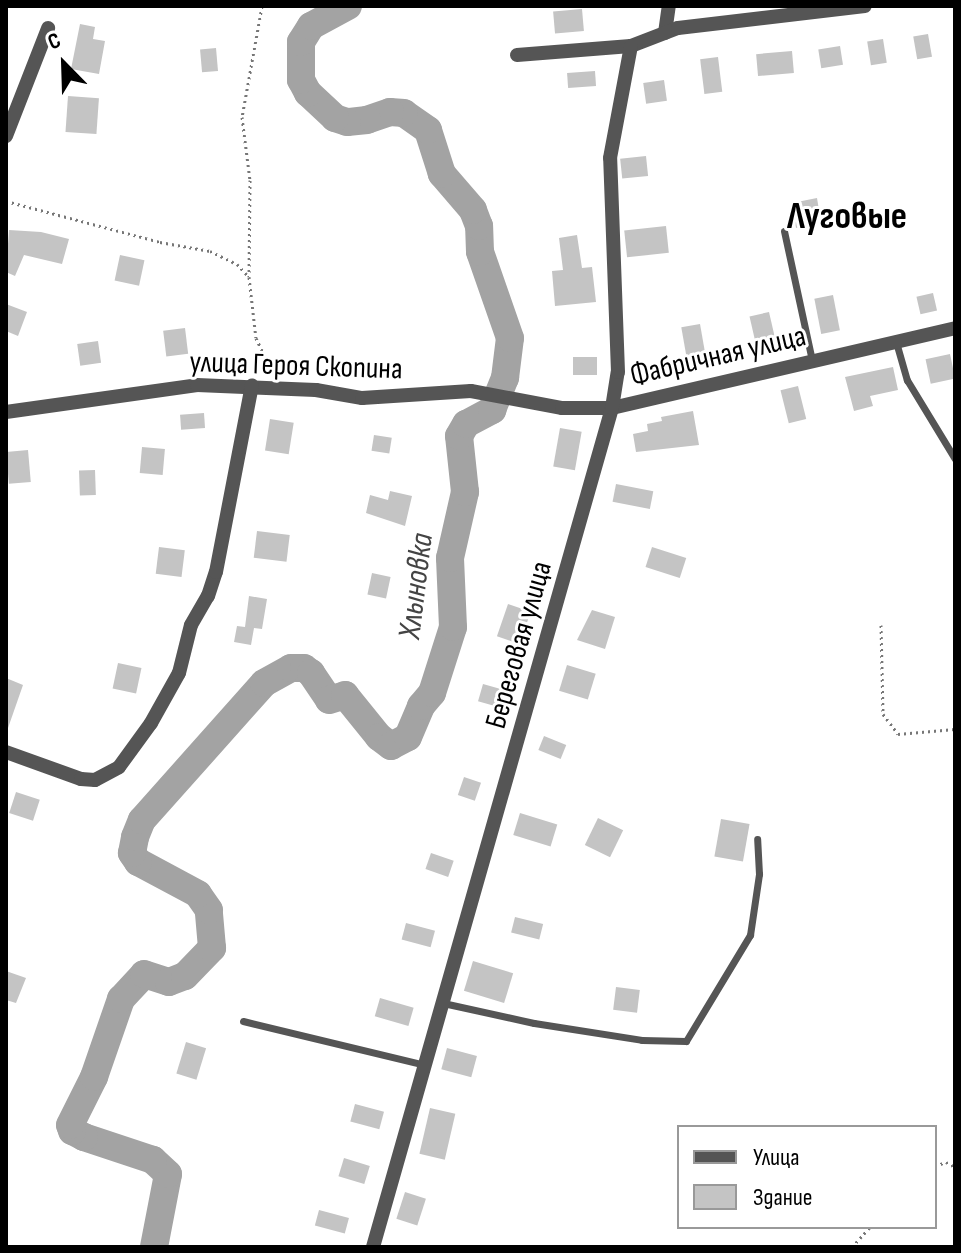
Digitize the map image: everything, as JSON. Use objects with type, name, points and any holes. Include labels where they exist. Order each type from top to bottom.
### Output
[{"type":"street","points":[[665,33],[669,6]]},
{"type":"street","points":[[517,55],[631,46],[678,28],[865,6]]},
{"type":"street","points":[[6,136],[48,28]]},
{"type":"street","name":"Береговая улица","points":[[373,1247],[612,408],[618,372],[610,158],[631,46]]},
{"type":"street","name":"Фабричная улица","points":[[497,395],[562,408],[612,408],[955,328]]},
{"type":"street","name":"улица Героя Скопина","points":[[6,412],[197,385],[284,387],[362,398],[471,391],[497,395]]},
{"type":"street","points":[[6,752],[81,779],[95,780],[119,767],[151,723],[179,673],[191,625],[208,596],[216,572],[252,385]]},
{"type":"lane","points":[[784,231],[812,361]]},
{"type":"lane","points":[[896,342],[907,380],[955,459]]},
{"type":"lane","points":[[443,1003],[534,1023],[642,1040],[686,1041],[750,935],[759,874],[757,839]]},
{"type":"lane","points":[[243,1021],[425,1065]]},
{"type":"path","points":[[262,6],[242,117],[250,180],[249,277],[256,338],[271,370],[284,387]]},
{"type":"path","points":[[6,201],[160,242],[210,251],[237,264],[249,277]]},
{"type":"path","points":[[881,625],[883,714],[898,734],[955,729]]},
{"type":"path","points":[[852,1247],[868,1229]]},
{"type":"building","points":[[582,9],[584,31],[555,33],[553,12]]},
{"type":"building","points":[[80,24],[95,27],[93,39],[105,41],[99,74],[71,69]]},
{"type":"building","points":[[928,34],[932,57],[917,59],[913,37]]},
{"type":"building","points":[[883,39],[887,63],[871,65],[867,42]]},
{"type":"building","points":[[840,46],[843,65],[821,68],[818,49]]},
{"type":"building","points":[[216,48],[218,71],[202,72],[200,49]]},
{"type":"building","points":[[792,51],[794,73],[758,76],[756,54]]},
{"type":"building","points":[[718,57],[722,92],[704,94],[700,59]]},
{"type":"building","points":[[595,71],[596,86],[568,88],[567,73]]},
{"type":"building","points":[[664,80],[667,101],[646,104],[643,83]]},
{"type":"building","points":[[68,96],[99,98],[96,134],[65,132]]},
{"type":"building","points":[[646,156],[648,176],[622,179],[620,159]]},
{"type":"building","points":[[817,198],[819,210],[825,208],[828,221],[796,228],[792,203]]},
{"type":"building","points":[[666,226],[669,253],[627,257],[624,230]]},
{"type":"building","points":[[9,230],[41,232],[69,239],[62,264],[24,255],[15,276],[6,272]]},
{"type":"building","points":[[577,235],[582,268],[592,267],[596,302],[555,306],[552,271],[563,270],[559,238]]},
{"type":"building","points":[[120,255],[144,260],[139,286],[115,280]]},
{"type":"building","points":[[933,293],[937,311],[920,314],[916,297]]},
{"type":"building","points":[[833,295],[840,330],[821,334],[814,299]]},
{"type":"building","points":[[6,304],[27,312],[18,336],[6,331]]},
{"type":"building","points":[[769,312],[776,342],[756,347],[750,316]]},
{"type":"building","points":[[700,324],[706,357],[687,361],[681,327]]},
{"type":"building","points":[[185,328],[188,354],[166,356],[163,331]]},
{"type":"building","points":[[98,341],[101,363],[80,366],[77,344]]},
{"type":"building","points":[[950,354],[955,378],[931,384],[926,359]]},
{"type":"building","points":[[573,357],[597,357],[597,375],[573,375]]},
{"type":"building","points":[[893,367],[898,390],[870,396],[873,406],[854,411],[845,377]]},
{"type":"building","points":[[798,386],[806,419],[789,423],[781,390]]},
{"type":"building","points":[[693,411],[699,445],[636,452],[633,434],[648,431],[647,424],[662,421],[661,417]]},
{"type":"building","points":[[204,413],[205,428],[181,430],[180,415]]},
{"type":"building","points":[[270,419],[294,423],[289,454],[265,451]]},
{"type":"building","points":[[560,428],[582,432],[575,470],[553,466]]},
{"type":"building","points":[[374,435],[392,438],[389,454],[371,451]]},
{"type":"building","points":[[142,447],[165,449],[163,475],[140,473]]},
{"type":"building","points":[[28,450],[31,482],[9,484],[6,452]]},
{"type":"building","points":[[95,470],[96,495],[80,496],[79,471]]},
{"type":"building","points":[[616,484],[653,491],[650,509],[613,502]]},
{"type":"building","points":[[390,491],[412,496],[405,526],[366,513],[370,495],[388,500]]},
{"type":"building","points":[[257,531],[290,535],[286,562],[254,558]]},
{"type":"building","points":[[159,547],[185,550],[182,577],[156,574]]},
{"type":"building","points":[[652,547],[686,558],[680,578],[646,567]]},
{"type":"building","points":[[372,573],[391,577],[386,598],[367,595]]},
{"type":"building","points":[[249,596],[267,599],[262,629],[254,628],[251,645],[234,642],[237,626],[245,627]]},
{"type":"building","points":[[508,604],[531,612],[520,644],[497,636]]},
{"type":"building","points":[[592,610],[615,617],[605,649],[577,640]]},
{"type":"building","points":[[118,663],[141,668],[136,693],[113,688]]},
{"type":"building","points":[[567,665],[596,674],[588,700],[559,691]]},
{"type":"building","points":[[6,678],[23,685],[8,728],[6,727]]},
{"type":"building","points":[[483,684],[504,690],[499,707],[478,701]]},
{"type":"building","points":[[544,736],[566,745],[561,759],[538,750]]},
{"type":"building","points":[[464,777],[481,783],[475,801],[458,795]]},
{"type":"building","points":[[16,792],[40,800],[33,821],[9,813]]},
{"type":"building","points":[[520,813],[557,824],[551,846],[513,835]]},
{"type":"building","points":[[598,818],[623,830],[610,857],[585,845]]},
{"type":"building","points":[[721,819],[750,824],[743,861],[714,856]]},
{"type":"building","points":[[431,853],[454,861],[448,877],[425,869]]},
{"type":"building","points":[[515,917],[543,924],[539,940],[511,933]]},
{"type":"building","points":[[406,923],[435,931],[431,947],[402,939]]},
{"type":"building","points":[[473,961],[513,973],[504,1003],[464,991]]},
{"type":"building","points":[[6,971],[26,978],[16,1003],[6,1000]]},
{"type":"building","points":[[616,987],[640,990],[637,1013],[613,1010]]},
{"type":"building","points":[[380,998],[414,1008],[408,1026],[375,1016]]},
{"type":"building","points":[[186,1042],[206,1048],[196,1080],[176,1074]]},
{"type":"building","points":[[447,1048],[477,1056],[471,1077],[441,1069]]},
{"type":"building","points":[[355,1104],[384,1112],[379,1129],[350,1121]]},
{"type":"building","points":[[430,1108],[455,1114],[445,1160],[419,1154]]},
{"type":"building","points":[[344,1158],[370,1166],[364,1184],[338,1176]]},
{"type":"building","points":[[405,1192],[426,1199],[417,1225],[396,1219]]},
{"type":"building","points":[[319,1210],[349,1218],[345,1233],[315,1225]]},
{"type":"waterway","name":"Хлыновка","points":[[154,1247],[168,1174],[153,1160],[84,1137],[72,1131],[70,1125],[94,1077],[121,999],[144,974],[169,982],[185,976],[212,948],[209,910],[198,894],[138,862],[132,853],[135,837],[142,820],[264,683],[291,668],[304,668],[311,673],[329,700],[345,695],[379,737],[391,746],[408,737],[421,706],[432,693],[453,627],[450,558],[465,492],[459,436],[466,424],[492,410],[505,378],[510,338],[480,252],[479,226],[473,210],[442,174],[428,130],[404,113],[390,112],[367,120],[347,122],[335,118],[308,93],[301,80],[301,42],[311,26],[348,6]]},
{"type":"district","name":"Луговые","points":[[847,217]]}]
